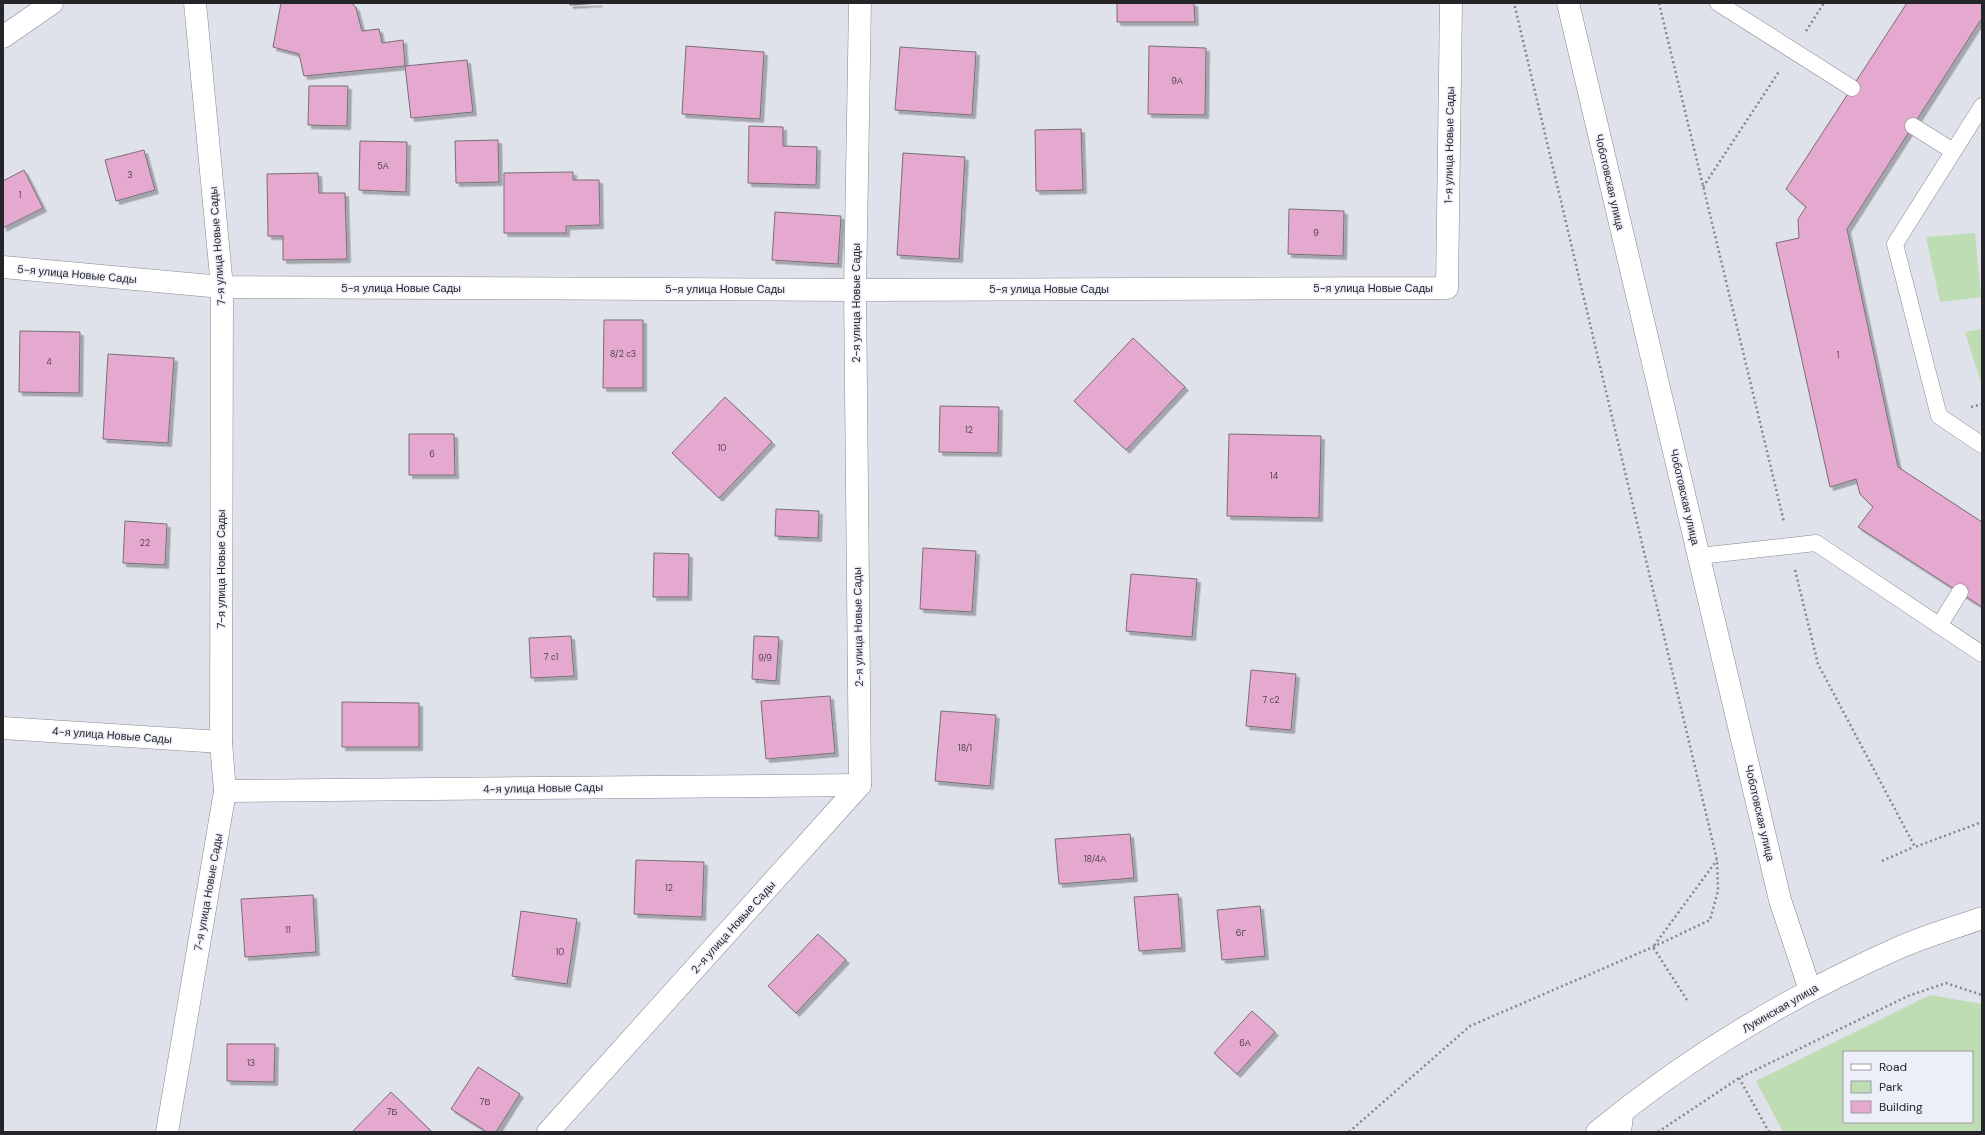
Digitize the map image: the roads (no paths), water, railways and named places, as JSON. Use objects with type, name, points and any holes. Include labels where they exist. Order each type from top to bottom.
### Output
[{"type":"street","points":[[3,37],[52,3]]},
{"type":"street","name":"7-я улица Новые Сады","points":[[167,1132],[225,791],[221,742],[222,287],[195,3]]},
{"type":"street","name":"2-я улица Новые Сады","points":[[552,1131],[860,785],[854,290],[860,3]]},
{"type":"street","name":"1-я улица Новые Сады","points":[[1448,288],[1451,3]]},
{"type":"street","name":"Чоботовская улица","points":[[1568,3],[1780,900],[1810,990]]},
{"type":"street","name":"5-я улица Новые Сады","points":[[3,267],[222,287],[854,290],[1448,288]]},
{"type":"street","name":"4-я улица Новые Сады","points":[[3,728],[221,742]]},
{"type":"street","name":"4-я улица Новые Сады","points":[[225,791],[860,785]]},
{"type":"street","name":"Лукинская улица","points":[[1597,1132],[1626,1108],[1719,1045],[1810,990],[1898,948],[1982,918]]},
{"type":"lane","points":[[1718,3],[1852,88]]},
{"type":"lane","points":[[1982,106],[1952,151],[1895,244],[1939,416],[1982,445]]},
{"type":"lane","points":[[1913,126],[1952,151]]},
{"type":"lane","points":[[1699,556],[1816,543],[1982,654]]},
{"type":"lane","points":[[1940,626],[1960,592]]},
{"type":"lane","points":[[1623,1132],[1626,1108]]}]
